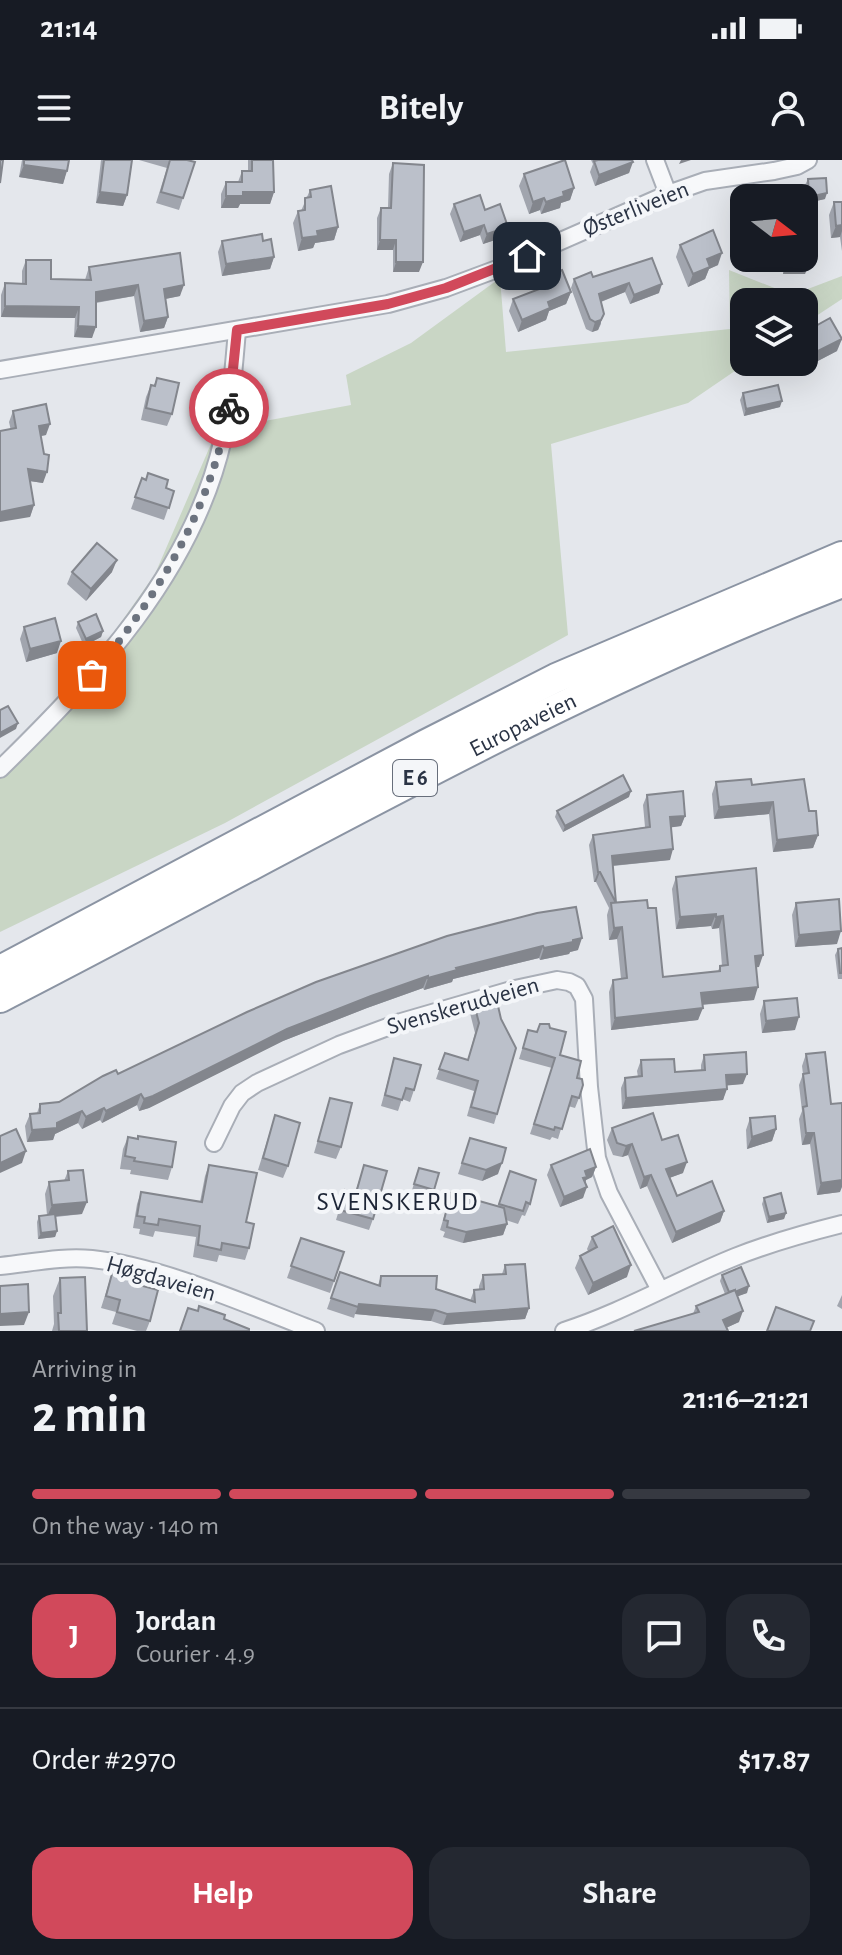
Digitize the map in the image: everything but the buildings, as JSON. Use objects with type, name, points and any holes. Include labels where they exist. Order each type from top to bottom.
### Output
[{"type":"highway","name":"Europaveien","points":[[0,970],[556,678],[842,556]]},
{"type":"highway","name":"Europaveien","points":[[0,998],[439,766],[567,702],[720,632],[842,583]]},
{"type":"street","points":[[655,160],[668,194]]},
{"type":"street","name":"Østerliveien","points":[[0,370],[388,304],[446,288],[517,261],[668,194],[705,181],[774,171],[808,160]]},
{"type":"street","points":[[0,769],[54,716],[110,653],[143,609],[187,536],[208,488],[222,442],[231,394],[237,330]]},
{"type":"street","name":"Svenskerudveien","points":[[214,1143],[242,1093],[325,1051],[401,1022],[515,989],[557,980],[569,982],[577,986],[584,999],[597,1158],[609,1193],[660,1290]]},
{"type":"street","points":[[564,1331],[737,1256],[842,1224]]},
{"type":"street","name":"Høgdaveien","points":[[0,1266],[54,1259],[90,1259],[117,1264],[174,1279],[316,1331]]},
{"type":"green space","points":[[729,270],[774,288],[730,288],[730,329]]},
{"type":"green space","points":[[842,276],[842,299],[818,315],[818,288],[810,288]]},
{"type":"green space","points":[[500,278],[506,352],[730,329],[730,374],[688,403],[551,444],[568,635],[225,823],[0,932],[0,768],[79,682],[155,574],[217,430],[351,405],[346,375],[411,343]]},
{"type":"way so far","points":[[92,675],[143,609],[187,536],[208,488],[229,408]]},
{"type":"district","name":"SVENSKERUD","points":[[398,1202]]},
{"type":"route","points":[[229,408],[237,330],[388,304],[446,288],[527,256]]}]
